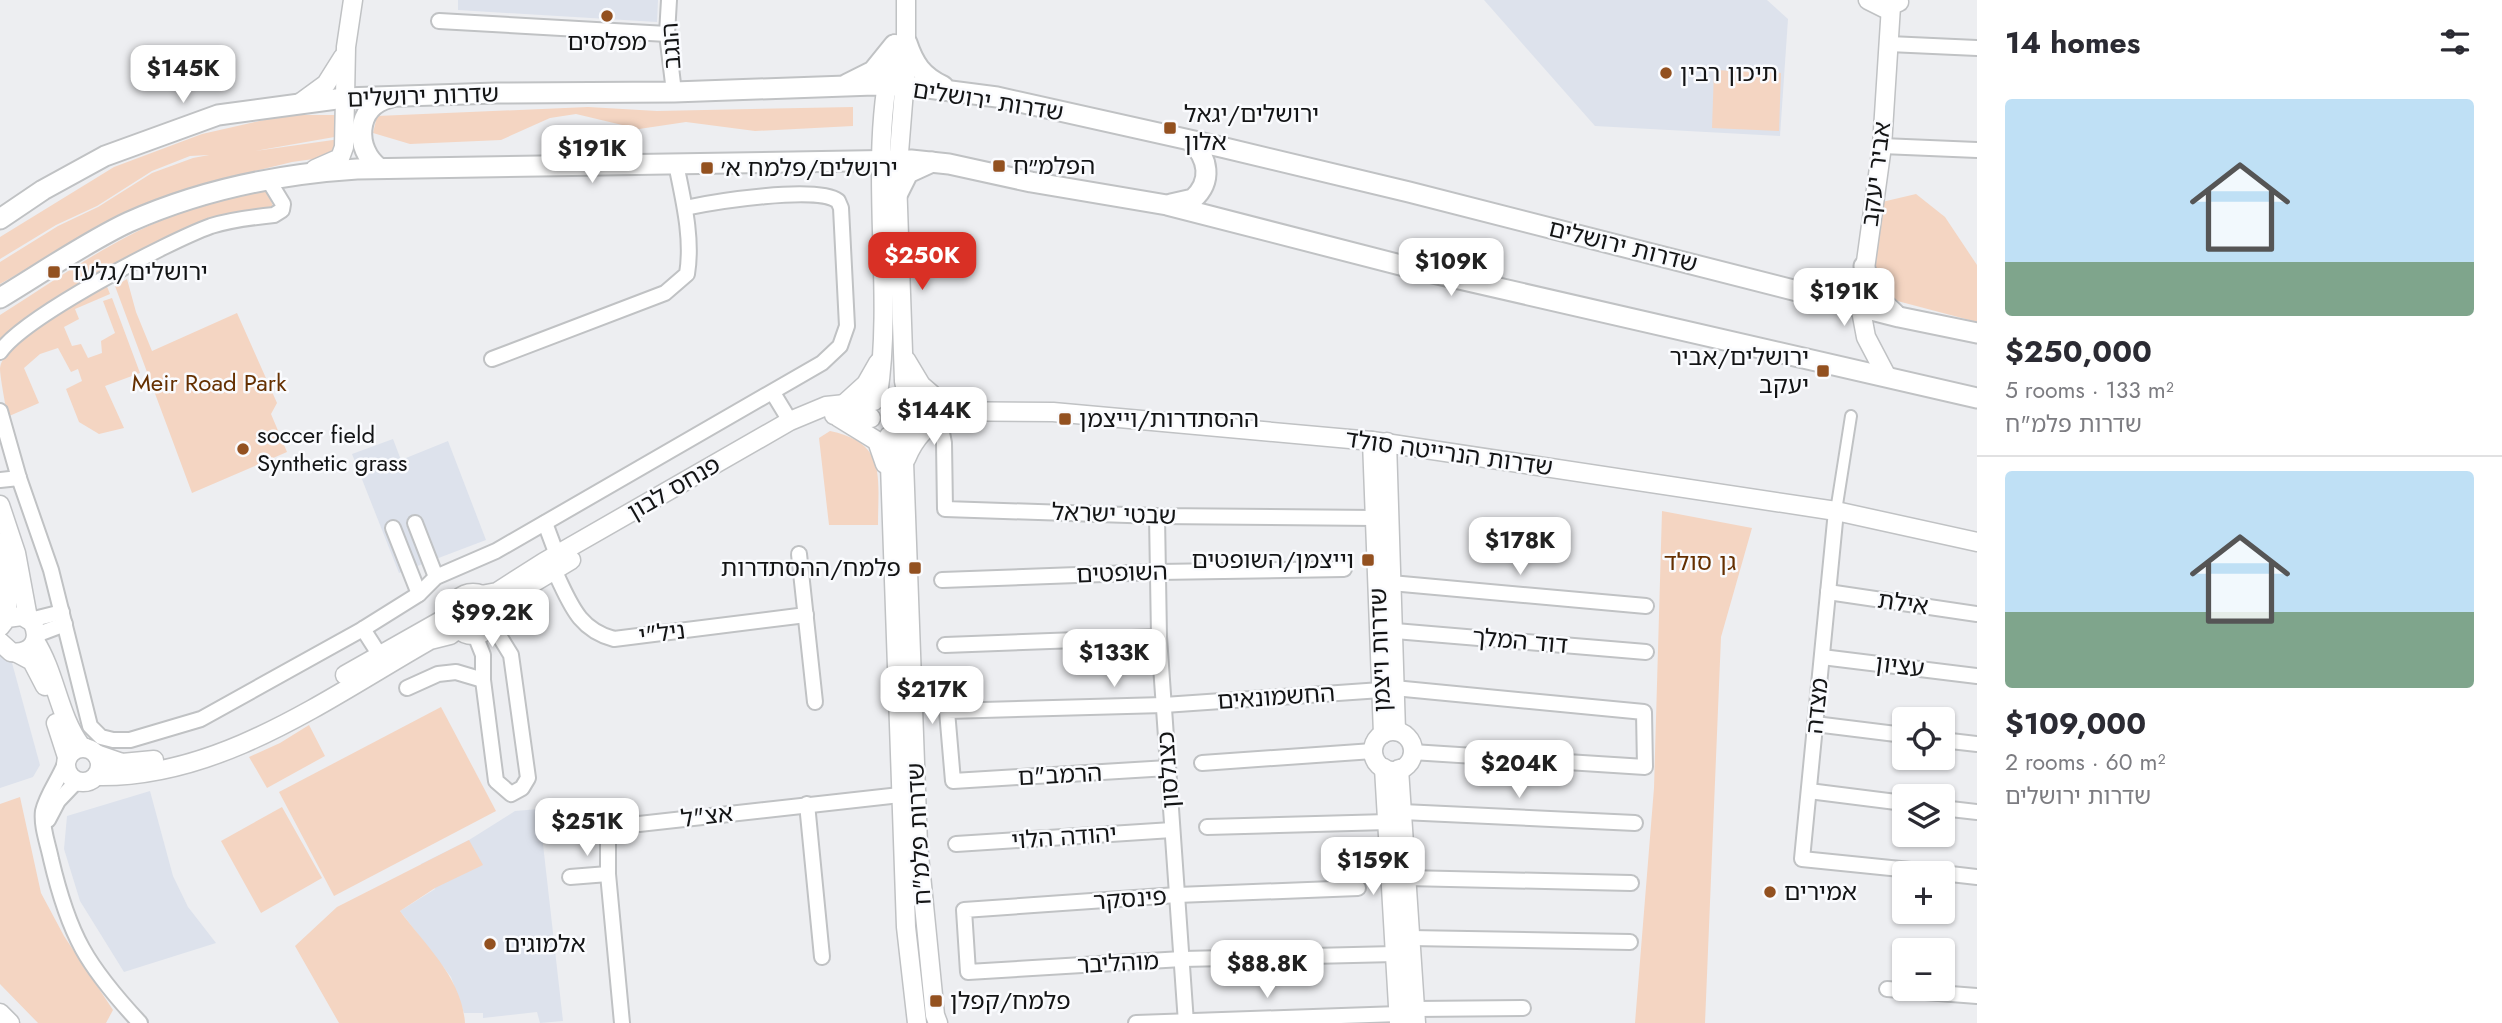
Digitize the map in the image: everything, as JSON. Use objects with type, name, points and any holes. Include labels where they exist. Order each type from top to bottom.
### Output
[{"type":"main road","points":[[842,86],[873,71],[900,44],[923,74],[950,90]]},
{"type":"main road","name":"שדרות ירושלים","points":[[0,219],[81,168],[130,145],[218,115],[344,97],[895,86],[997,97],[1191,141],[1421,195],[1899,317],[1977,333]]},
{"type":"main road","points":[[379,168],[365,153],[361,137],[363,120],[374,105],[397,96]]},
{"type":"main road","points":[[1167,205],[1193,199],[1205,182],[1207,171],[1204,160],[1191,141]]},
{"type":"main road","points":[[898,193],[908,173],[933,161]]},
{"type":"main road","points":[[0,298],[127,223],[208,192],[302,174],[379,168],[933,161],[1031,182],[1167,205],[1420,270],[1977,398]]},
{"type":"main road","points":[[1864,266],[1874,294],[1899,317]]},
{"type":"street","points":[[302,174],[340,158],[344,147],[346,47],[353,0]]},
{"type":"street","name":"הנגב","points":[[669,0],[667,34],[674,92]]},
{"type":"street","points":[[1868,0],[1876,6],[1896,3]]},
{"type":"street","name":"אביר יעקב","points":[[1887,377],[1866,337],[1860,305],[1882,146],[1889,44],[1896,3]]},
{"type":"street","points":[[889,160],[898,193],[904,354],[913,425],[896,435],[875,428],[874,405],[884,343],[889,160],[895,86],[907,8]]},
{"type":"street","points":[[439,21],[667,34]]},
{"type":"street","points":[[1889,44],[1977,48]]},
{"type":"street","points":[[300,103],[333,76],[346,47]]},
{"type":"street","points":[[1882,146],[1977,150]]},
{"type":"street","points":[[492,359],[665,293],[687,274],[689,262],[685,208],[676,164]]},
{"type":"street","points":[[0,352],[8,341],[45,315],[188,235],[215,225],[274,215],[282,211],[283,204],[269,181]]},
{"type":"street","points":[[1,419],[51,570],[90,726],[101,737],[130,740],[201,719],[363,629],[419,594],[436,577],[496,551],[772,393],[822,363],[840,346],[847,326],[841,208],[838,201],[827,196],[774,195],[685,208]]},
{"type":"street","points":[[884,343],[872,376],[840,409],[877,441],[885,465],[890,502]]},
{"type":"street","points":[[903,473],[912,442],[945,413],[921,386],[904,354]]},
{"type":"street","points":[[874,405],[896,390],[912,403]]},
{"type":"street","points":[[772,393],[790,421]]},
{"type":"street","name":"שדרות הנרייטה סולד","points":[[912,403],[945,413],[1053,412],[1379,441],[1836,511],[1977,542]]},
{"type":"street","name":"פנחס לבון","points":[[481,595],[497,592],[555,563],[810,422],[840,409],[874,405]]},
{"type":"street","name":"פנחס לבון","points":[[493,618],[508,598],[555,563],[790,421],[826,406],[840,409]]},
{"type":"street","name":"שבטי ישראל","points":[[945,413],[945,509],[1157,516],[1375,518]]},
{"type":"street","name":"מצדה","points":[[1851,415],[1836,511],[1802,859],[1892,868]]},
{"type":"street","name":"שדרות פלמ\"ח","points":[[896,435],[903,473],[918,845],[926,939],[938,1023]]},
{"type":"street","name":"שדרות פלמ\"ח","points":[[896,435],[890,502],[900,795],[906,927],[917,1023]]},
{"type":"street","name":"שדרות ויצמן","points":[[1379,441],[1375,518],[1389,732]]},
{"type":"street","name":"שדרות ויצמן","points":[[1379,441],[1395,631],[1388,689]]},
{"type":"street","points":[[0,480],[19,478]]},
{"type":"street","points":[[0,505],[16,553],[32,628],[53,676],[67,723],[81,746],[122,763],[145,763],[228,738],[286,709],[444,619],[463,596],[481,595],[490,602],[493,618],[511,655],[528,778],[518,792],[510,794],[496,782],[483,680],[483,655],[452,617],[452,610]]},
{"type":"street","name":"כצנלסון","points":[[1157,516],[1159,637],[1186,1021]]},
{"type":"street","points":[[415,523],[436,577]]},
{"type":"street","name":"ניל\"י","points":[[544,523],[555,563],[578,619],[596,634],[614,639],[806,615]]},
{"type":"street","points":[[394,528],[419,594]]},
{"type":"street","points":[[0,543],[8,575],[4,623]]},
{"type":"street","points":[[799,554],[816,702]]},
{"type":"street","name":"השופטים","points":[[942,580],[1344,569]]},
{"type":"street","points":[[1391,583],[1646,606]]},
{"type":"street","name":"אילת","points":[[1828,592],[1977,614]]},
{"type":"street","points":[[4,623],[16,615],[32,628]]},
{"type":"street","points":[[32,628],[63,618]]},
{"type":"street","points":[[0,642],[6,650],[32,661],[44,682],[67,759],[69,775],[77,781],[87,781],[96,776],[141,775],[243,743],[300,715],[430,640],[466,632],[485,632],[493,618]]},
{"type":"street","points":[[17,653],[27,651],[32,628]]},
{"type":"street","points":[[363,629],[379,654]]},
{"type":"street","name":"דוד המלך","points":[[1395,631],[1646,652]]},
{"type":"street","points":[[945,645],[1159,637]]},
{"type":"street","name":"עציון","points":[[1822,657],[1977,676]]},
{"type":"street","points":[[407,688],[438,674],[456,672],[483,680]]},
{"type":"street","name":"החשמונאים","points":[[953,781],[947,710],[1164,705],[1388,689],[1644,712],[1645,767],[1412,752]]},
{"type":"street","points":[[1815,724],[1892,734]]},
{"type":"street","points":[[1389,732],[1406,736],[1412,752],[1408,763],[1392,769],[1376,761],[1373,751],[1377,738],[1389,732]]},
{"type":"street","points":[[1955,741],[1977,744]]},
{"type":"street","points":[[96,776],[100,765],[91,751],[77,748],[67,759],[43,811],[46,836],[60,897],[83,953],[97,974],[140,1023]]},
{"type":"street","points":[[1202,764],[1373,751]]},
{"type":"street","name":"הרמב\"ם","points":[[953,781],[1168,768]]},
{"type":"street","points":[[1392,769],[1395,817],[1395,954],[1407,1017]]},
{"type":"street","points":[[46,836],[48,817],[58,801],[77,781]]},
{"type":"street","points":[[1809,791],[1892,801]]},
{"type":"street","name":"אצ\"ל","points":[[622,1023],[608,874],[608,837],[621,826],[900,795]]},
{"type":"street","points":[[807,804],[822,957]]},
{"type":"street","points":[[1955,809],[1977,812]]},
{"type":"street","points":[[1395,817],[1406,878],[1410,939],[1407,1017]]},
{"type":"street","points":[[1207,827],[1395,817],[1635,822]]},
{"type":"street","name":"יהודה הלוי","points":[[956,844],[1172,830]]},
{"type":"street","points":[[570,877],[608,874]]},
{"type":"street","name":"מצדה","points":[[1955,875],[1977,877]]},
{"type":"street","points":[[1406,878],[1631,883]]},
{"type":"street","name":"פינסקר","points":[[968,972],[964,910],[1177,895],[1359,888]]},
{"type":"street","points":[[1410,939],[1630,942]]},
{"type":"street","name":"מוהליבר","points":[[968,972],[1182,960],[1395,954]]},
{"type":"street","points":[[1887,989],[1977,996]]},
{"type":"street","points":[[1136,1023],[1407,1017],[1523,1008]]},
{"type":"street","points":[[0,1013],[10,1023]]},
{"type":"shaded area","name":"מפלסים","points":[[458,0],[658,0],[657,22],[458,10]]},
{"type":"shaded area","name":"תיכון רבין","points":[[1484,0],[1767,0],[1788,19],[1780,136],[1595,126]]},
{"type":"shaded area","points":[[393,439],[401,460],[448,441],[486,540],[399,573],[352,454]]},
{"type":"shaded area","points":[[0,619],[40,765],[33,777],[0,788]]},
{"type":"shaded area","points":[[150,791],[173,876],[188,907],[216,943],[124,972],[80,901],[64,849],[67,816]]},
{"type":"shaded area","name":"אלמוגים","points":[[539,809],[563,1021],[540,1023],[537,1012],[483,1018],[483,1013],[464,1013],[451,977],[400,911],[435,889],[421,864],[469,840],[515,811]]},
{"type":"green space","points":[[1714,70],[1781,73],[1779,131],[1712,128]]},
{"type":"green space","points":[[588,107],[657,111],[853,107],[853,126],[755,131],[686,122],[639,129],[576,114],[550,118],[501,140],[410,144],[373,133],[377,116]]},
{"type":"green space","points":[[286,115],[340,115],[340,136],[255,151],[340,139],[335,156],[292,162],[218,180],[127,212],[0,284],[0,262],[58,226],[98,207],[152,173],[209,155],[190,156],[152,171],[97,206],[56,225],[0,259],[0,237],[114,167],[202,134]]},
{"type":"green space","points":[[266,188],[273,206],[221,220],[0,341],[0,315],[99,252],[182,212]]},
{"type":"green space","points":[[1916,194],[1945,217],[1977,265],[1977,322],[1886,298],[1874,277],[1882,202]]},
{"type":"green space","name":"Meir Road Park","points":[[127,279],[136,312],[152,351],[237,313],[277,403],[271,414],[287,452],[192,493],[115,286]]},
{"type":"green space","points":[[106,284],[110,294],[75,309],[79,319],[64,327],[72,346],[81,344],[88,358],[102,353],[101,341],[115,333],[103,301],[112,298],[140,373],[105,386],[124,428],[99,434],[79,422],[66,389],[82,381],[78,369],[71,372],[58,348],[40,354],[24,368],[39,403],[7,417],[0,368],[5,356],[29,332]]},
{"type":"green space","points":[[830,431],[848,436],[862,444],[870,453],[878,477],[878,525],[829,525],[819,438]]},
{"type":"green space","name":"גן סולד","points":[[1662,511],[1752,528],[1721,637],[1705,1023],[1635,1023],[1654,788]]},
{"type":"green space","points":[[441,707],[496,811],[334,896],[279,792]]},
{"type":"green space","points":[[309,725],[325,756],[267,788],[249,757],[280,743]]},
{"type":"green space","points":[[20,797],[41,893],[64,936],[113,1010],[106,1023],[38,1023],[0,984],[0,804]]},
{"type":"green space","points":[[282,807],[322,878],[261,913],[221,841]]},
{"type":"green space","points":[[469,840],[483,865],[435,888],[400,911],[450,977],[457,991],[465,1023],[339,1023],[295,946],[337,907]]},
{"type":"place","name":"מפלסים","points":[[607,16]]},
{"type":"place","name":"תיכון רבין","points":[[1666,73]]},
{"type":"place","name":"ירושלים/יגאל אלון","points":[[1170,128]]},
{"type":"place","name":"הפלמ״ח","points":[[999,166]]},
{"type":"place","name":"ירושלים/פלמח א׳","points":[[707,168]]},
{"type":"place","name":"ירושלים/גלעד","points":[[54,272]]},
{"type":"place","name":"ירושלים/אביר יעקב","points":[[1823,371]]},
{"type":"place","name":"ההסתדרות/וייצמן","points":[[1065,419]]},
{"type":"place","name":"soccer field Synthetic grass","points":[[243,449]]},
{"type":"place","name":"וייצמן/השופטים","points":[[1368,560]]},
{"type":"place","name":"פלמח/ההסתדרות","points":[[915,568]]},
{"type":"place","name":"אמירים","points":[[1770,892]]},
{"type":"place","name":"אלמוגים","points":[[490,944]]},
{"type":"place","name":"פלמח/קפלן","points":[[936,1001]]}]
